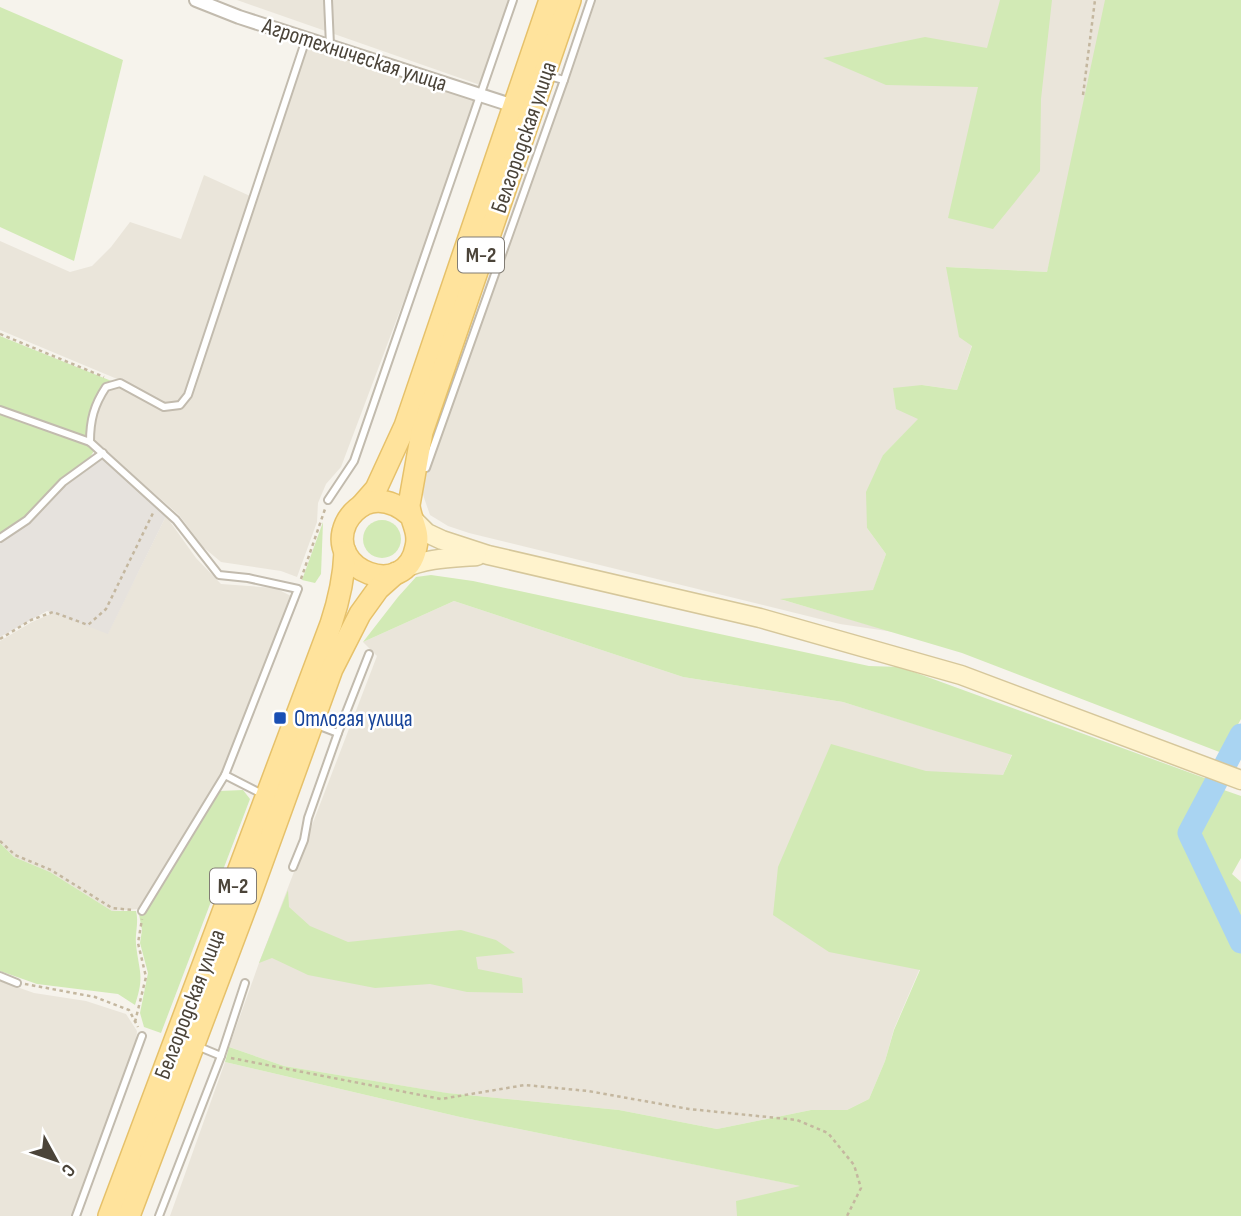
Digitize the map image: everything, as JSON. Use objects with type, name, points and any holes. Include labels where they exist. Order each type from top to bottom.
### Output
[{"type":"main road","name":"Белгородская улица","points":[[362,505],[376,489],[405,426],[550,0]]},
{"type":"main road","name":"Белгородская улица","points":[[411,517],[410,494],[422,432],[472,281],[554,77],[570,0]]},
{"type":"main road","points":[[362,505],[384,501],[395,504],[428,533],[488,555],[760,618],[961,675],[1241,780]]},
{"type":"main road","name":"М-2","points":[[345,552],[345,526],[351,515],[362,505]]},
{"type":"main road","name":"М-2","points":[[399,571],[409,563],[416,549],[417,539],[411,517]]},
{"type":"main road","name":"Белгородская улица","points":[[109,1216],[339,600],[345,552]]},
{"type":"main road","points":[[345,552],[359,570],[386,576],[437,559],[488,555]]},
{"type":"main road","name":"Белгородская улица","points":[[129,1216],[332,668],[360,614],[378,589],[399,571]]},
{"type":"street","name":"Агротехническая улица","points":[[197,0],[514,106]]},
{"type":"lane","points":[[328,0],[330,45]]},
{"type":"lane","points":[[328,500],[354,461],[513,0]]},
{"type":"lane","points":[[426,468],[554,77],[591,0]]},
{"type":"lane","points":[[90,442],[90,425],[95,404],[106,387],[120,383],[164,407],[180,405],[188,395],[306,38]]},
{"type":"lane","points":[[0,410],[90,442],[176,520],[219,575],[248,578],[298,589],[225,775],[142,911]]},
{"type":"lane","points":[[0,538],[27,520],[63,482],[103,453]]},
{"type":"lane","points":[[293,867],[338,733],[369,654]]},
{"type":"lane","points":[[312,723],[338,733]]},
{"type":"lane","points":[[225,775],[267,796]]},
{"type":"lane","points":[[0,976],[17,983]]},
{"type":"lane","points":[[159,1216],[221,1056],[245,983]]},
{"type":"lane","points":[[76,1216],[142,1036]]},
{"type":"lane","points":[[194,1045],[221,1056]]},
{"type":"path","points":[[1083,95],[1095,0]]},
{"type":"path","points":[[0,334],[120,383]]},
{"type":"path","points":[[298,589],[328,500]]},
{"type":"path","points":[[0,639],[32,620],[53,612],[89,625],[106,609],[158,503]]},
{"type":"path","points":[[0,841],[15,855],[51,870],[112,908],[142,911],[138,943],[145,977],[135,1022]]},
{"type":"path","points":[[17,983],[95,997],[130,1010],[142,1036]]},
{"type":"path","points":[[221,1056],[441,1099],[525,1085],[588,1091],[689,1109],[797,1120],[828,1133],[854,1165],[861,1188],[847,1216]]},
{"type":"shaded area","points":[[237,0],[513,0],[483,86]]},
{"type":"shaded area","points":[[587,0],[1119,0],[1047,272],[947,267],[972,345],[957,390],[922,385],[919,419],[883,455],[867,528],[886,554],[873,591],[783,600],[894,632],[840,624],[469,533],[448,526],[430,515],[421,489]]},
{"type":"shaded area","points":[[305,43],[475,98],[478,104],[341,467],[326,484],[318,503],[317,522],[297,577],[281,571],[221,562],[203,547],[179,515],[93,440],[98,404],[107,390],[121,387],[122,381],[0,330],[0,241],[70,272],[92,266],[130,222],[181,239],[204,175],[250,196]]},
{"type":"shaded area","points":[[103,458],[166,516],[108,634],[47,611],[0,637],[0,542],[29,522],[64,486]]},
{"type":"shaded area","points":[[166,516],[196,558],[221,584],[275,588],[299,600],[220,791],[157,887],[138,909],[112,911],[50,872],[14,857],[0,843],[0,641],[53,613],[108,633]]},
{"type":"shaded area","points":[[454,601],[683,677],[843,702],[1012,754],[894,1029],[885,1061],[869,1099],[847,1110],[811,1110],[717,1129],[619,1110],[446,1093],[284,1066],[229,1047],[377,656],[363,642]]},
{"type":"shaded area","points":[[0,981],[34,993],[86,1001],[126,1014],[137,1031],[135,1050],[72,1216],[0,1216]]},
{"type":"shaded area","points":[[225,1062],[460,1117],[801,1186],[881,1216],[170,1216]]},
{"type":"green space","points":[[1000,0],[1052,0],[1041,99],[1040,171],[993,229],[948,218],[978,87],[886,85],[823,58],[925,37],[987,48]]},
{"type":"green space","points":[[1105,0],[1241,0],[1241,719],[1222,753],[962,653],[780,599],[873,590],[886,554],[867,528],[866,492],[883,455],[918,419],[896,409],[893,388],[922,385],[957,390],[972,346],[959,337],[946,267],[1047,272]]},
{"type":"green space","points":[[0,7],[123,60],[74,261],[0,227]]},
{"type":"green space","points":[[0,336],[114,382],[96,398],[90,414],[87,438],[0,407]]},
{"type":"green space","points":[[0,414],[87,445],[94,451],[62,479],[26,517],[0,534]]},
{"type":"green space","points":[[382,520],[396,525],[401,539],[396,553],[382,558],[368,553],[363,539],[368,525]]},
{"type":"green space","points":[[323,522],[321,574],[315,583],[302,580]]},
{"type":"green space","points":[[431,575],[473,581],[869,666],[900,667],[1210,780],[1209,810],[1221,789],[1241,796],[1241,858],[1232,874],[1241,882],[1241,1216],[737,1216],[736,1201],[800,1186],[460,1117],[225,1062],[229,1047],[284,1066],[447,1093],[619,1110],[717,1129],[811,1110],[847,1110],[869,1099],[894,1030],[920,970],[829,952],[773,915],[778,867],[831,744],[926,771],[1003,775],[1012,755],[843,702],[683,677],[454,601],[363,642],[416,577]]},
{"type":"green space","points":[[243,790],[250,799],[161,1033],[144,1027],[140,1013],[148,973],[140,943],[142,930],[138,909],[157,887],[220,791]]},
{"type":"green space","points":[[0,843],[14,857],[50,872],[112,911],[136,911],[136,944],[141,980],[135,1005],[118,994],[37,984],[0,971]]},
{"type":"green space","points":[[288,890],[289,907],[310,926],[348,942],[461,930],[496,940],[515,953],[476,957],[478,969],[522,978],[523,993],[467,992],[430,984],[375,988],[308,975],[272,958],[259,963]]},
{"type":"waterway","points":[[1241,735],[1189,833],[1241,942]]},
{"type":"place","name":"Отлогая улица","points":[[280,718]]}]
